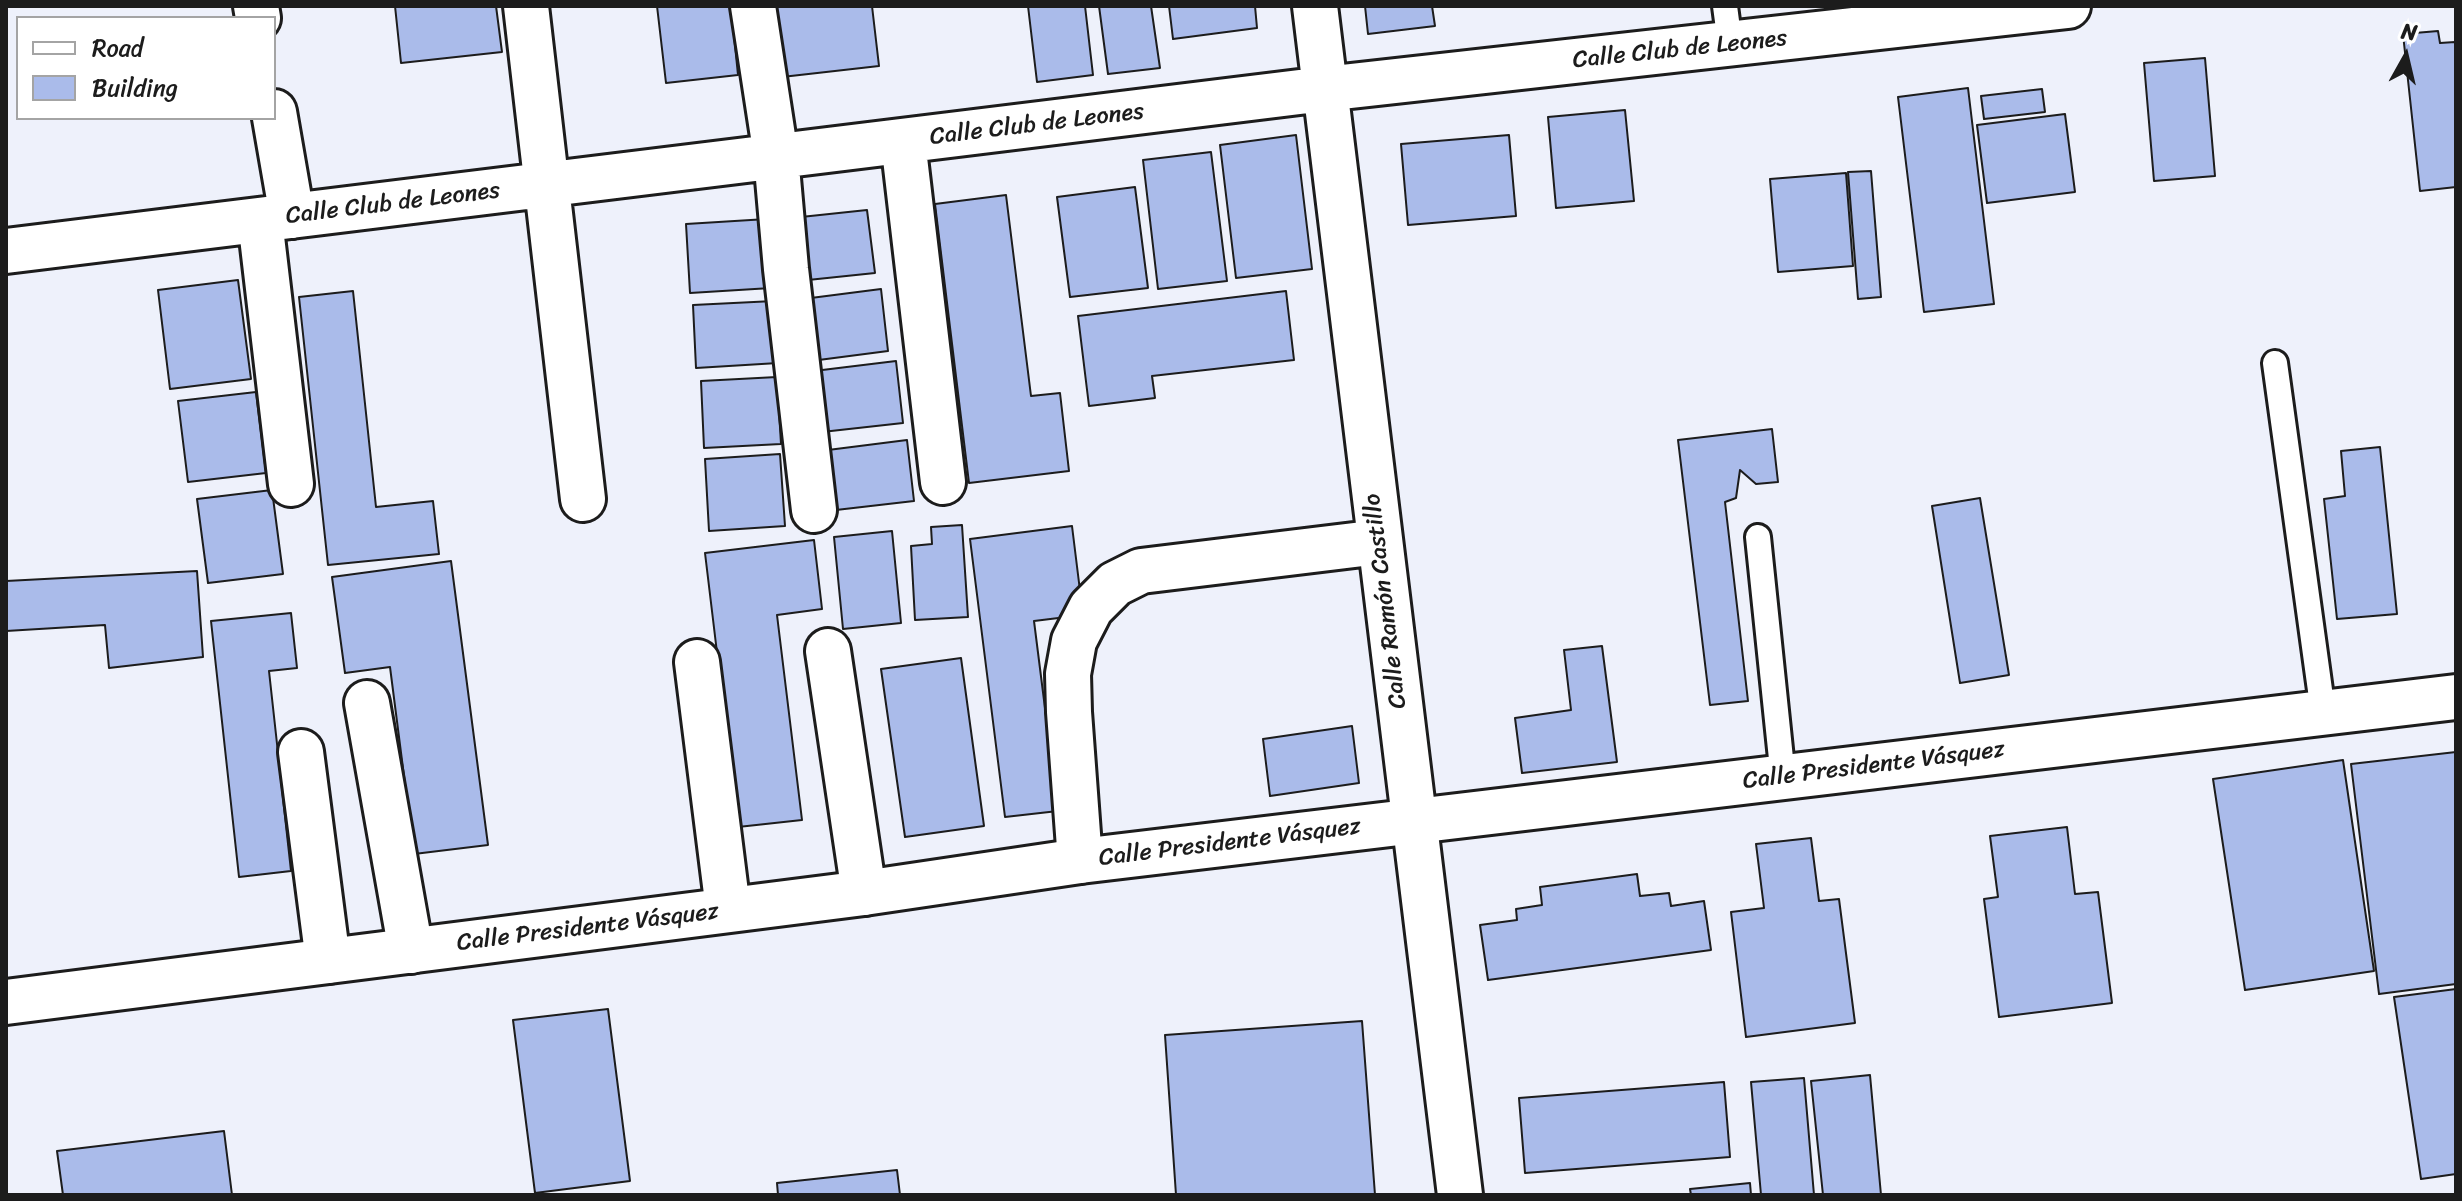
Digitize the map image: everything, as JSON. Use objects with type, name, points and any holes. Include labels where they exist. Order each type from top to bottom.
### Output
[{"type":"street","points":[[526,6],[583,499]]},
{"type":"street","points":[[753,6],[776,156],[814,510]]},
{"type":"street","name":"Calle Ramón Castillo","points":[[1315,6],[1460,1195]]},
{"type":"street","name":"Calle Club de Leones","points":[[6,251],[1324,89],[1728,25],[2068,6]]},
{"type":"street","points":[[274,120],[276,218],[291,484]]},
{"type":"street","points":[[903,141],[943,482]]},
{"type":"street","points":[[1080,861],[1068,674],[1074,641],[1091,608],[1115,584],[1141,571],[1379,542]]},
{"type":"street","points":[[828,651],[864,893]]},
{"type":"street","points":[[697,662],[728,909]]},
{"type":"street","name":"Calle Presidente Vásquez","points":[[6,1002],[864,893],[1080,861],[2456,697]]},
{"type":"street","points":[[367,703],[411,951]]},
{"type":"street","points":[[301,752],[328,961]]},
{"type":"lane","points":[[2275,363],[2323,712]]},
{"type":"lane","points":[[1758,537],[1783,778]]},
{"type":"building","points":[[395,6],[496,6],[502,52],[401,63]]},
{"type":"building","points":[[657,6],[731,6],[738,75],[666,83]]},
{"type":"building","points":[[774,6],[872,6],[879,66],[782,77]]},
{"type":"building","points":[[1028,6],[1085,6],[1093,75],[1037,82]]},
{"type":"building","points":[[1099,6],[1151,6],[1160,68],[1108,74]]},
{"type":"building","points":[[1169,6],[1255,6],[1257,28],[1173,39]]},
{"type":"building","points":[[1365,6],[1432,6],[1435,26],[1368,34]]},
{"type":"building","points":[[2438,31],[2440,43],[2455,42],[2456,187],[2420,191],[2403,34]]},
{"type":"building","points":[[2205,58],[2215,176],[2154,181],[2144,63]]},
{"type":"building","points":[[1968,88],[1994,304],[1924,312],[1898,97]]},
{"type":"building","points":[[2042,89],[2045,112],[1984,119],[1981,96]]},
{"type":"building","points":[[1625,110],[1634,201],[1556,208],[1548,117]]},
{"type":"building","points":[[2065,114],[2075,192],[1987,203],[1977,125]]},
{"type":"building","points":[[1296,135],[1312,269],[1236,278],[1220,145]]},
{"type":"building","points":[[1509,135],[1516,216],[1408,225],[1401,144]]},
{"type":"building","points":[[1211,152],[1227,281],[1158,289],[1143,160]]},
{"type":"building","points":[[1871,171],[1881,297],[1858,299],[1848,172]]},
{"type":"building","points":[[1846,173],[1853,266],[1778,272],[1770,179]]},
{"type":"building","points":[[1135,187],[1148,288],[1070,297],[1057,197]]},
{"type":"building","points":[[1006,195],[1031,396],[1060,393],[1069,471],[969,483],[935,204]]},
{"type":"building","points":[[867,210],[875,273],[808,280],[801,217]]},
{"type":"building","points":[[767,219],[771,288],[690,293],[686,224]]},
{"type":"building","points":[[238,280],[251,379],[170,389],[158,290]]},
{"type":"building","points":[[881,289],[888,351],[811,361],[803,299]]},
{"type":"building","points":[[353,291],[376,507],[433,501],[439,554],[328,565],[299,297]]},
{"type":"building","points":[[1286,291],[1294,360],[1152,376],[1155,398],[1089,406],[1078,316]]},
{"type":"building","points":[[774,301],[778,363],[696,368],[693,305]]},
{"type":"building","points":[[896,361],[903,423],[822,432],[814,371]]},
{"type":"building","points":[[777,377],[781,444],[704,448],[701,381]]},
{"type":"building","points":[[256,392],[266,473],[188,482],[178,401]]},
{"type":"building","points":[[1772,429],[1778,482],[1756,484],[1740,470],[1736,498],[1725,502],[1748,701],[1710,705],[1678,440]]},
{"type":"building","points":[[907,440],[914,501],[836,510],[828,450]]},
{"type":"building","points":[[2380,447],[2397,614],[2337,619],[2324,499],[2345,496],[2341,451]]},
{"type":"building","points":[[780,454],[785,526],[709,531],[705,459]]},
{"type":"building","points":[[272,490],[283,574],[208,583],[197,499]]},
{"type":"building","points":[[1980,498],[2009,675],[1960,683],[1932,506]]},
{"type":"building","points":[[962,525],[968,617],[915,620],[911,546],[932,544],[931,527]]},
{"type":"building","points":[[1072,526],[1083,615],[1034,621],[1058,811],[1005,817],[970,539]]},
{"type":"building","points":[[892,531],[901,623],[843,629],[834,537]]},
{"type":"building","points":[[814,540],[822,609],[777,615],[802,820],[738,827],[705,553]]},
{"type":"building","points":[[451,561],[488,845],[414,854],[390,667],[345,673],[332,577]]},
{"type":"building","points":[[197,571],[203,657],[109,668],[105,625],[6,631],[6,581]]},
{"type":"building","points":[[291,613],[297,668],[269,671],[291,871],[239,877],[211,621]]},
{"type":"building","points":[[1602,646],[1617,762],[1522,773],[1515,718],[1571,710],[1564,650]]},
{"type":"building","points":[[961,658],[984,826],[905,837],[881,669]]},
{"type":"building","points":[[1352,726],[1359,783],[1270,796],[1263,739]]},
{"type":"building","points":[[2456,752],[2456,984],[2379,994],[2351,764]]},
{"type":"building","points":[[2343,760],[2374,971],[2245,990],[2213,779]]},
{"type":"building","points":[[2067,827],[2075,894],[2098,892],[2112,1003],[1999,1017],[1984,899],[1998,897],[1990,836]]},
{"type":"building","points":[[1811,838],[1819,901],[1839,899],[1855,1023],[1746,1037],[1731,912],[1764,908],[1756,844]]},
{"type":"building","points":[[1637,874],[1640,896],[1669,893],[1671,906],[1704,901],[1711,950],[1488,980],[1480,925],[1517,920],[1516,909],[1542,905],[1540,887]]},
{"type":"building","points":[[2456,989],[2456,1174],[2421,1179],[2394,997]]},
{"type":"building","points":[[608,1009],[630,1181],[535,1193],[513,1020]]},
{"type":"building","points":[[1362,1021],[1375,1195],[1176,1195],[1165,1035]]},
{"type":"building","points":[[1870,1075],[1881,1195],[1823,1195],[1811,1081]]},
{"type":"building","points":[[1804,1078],[1814,1195],[1761,1195],[1751,1082]]},
{"type":"building","points":[[1724,1082],[1730,1157],[1525,1173],[1519,1098]]},
{"type":"building","points":[[224,1131],[232,1195],[63,1195],[57,1151]]},
{"type":"building","points":[[897,1170],[900,1195],[778,1195],[777,1183]]},
{"type":"building","points":[[1750,1183],[1751,1195],[1691,1195],[1690,1189]]}]
